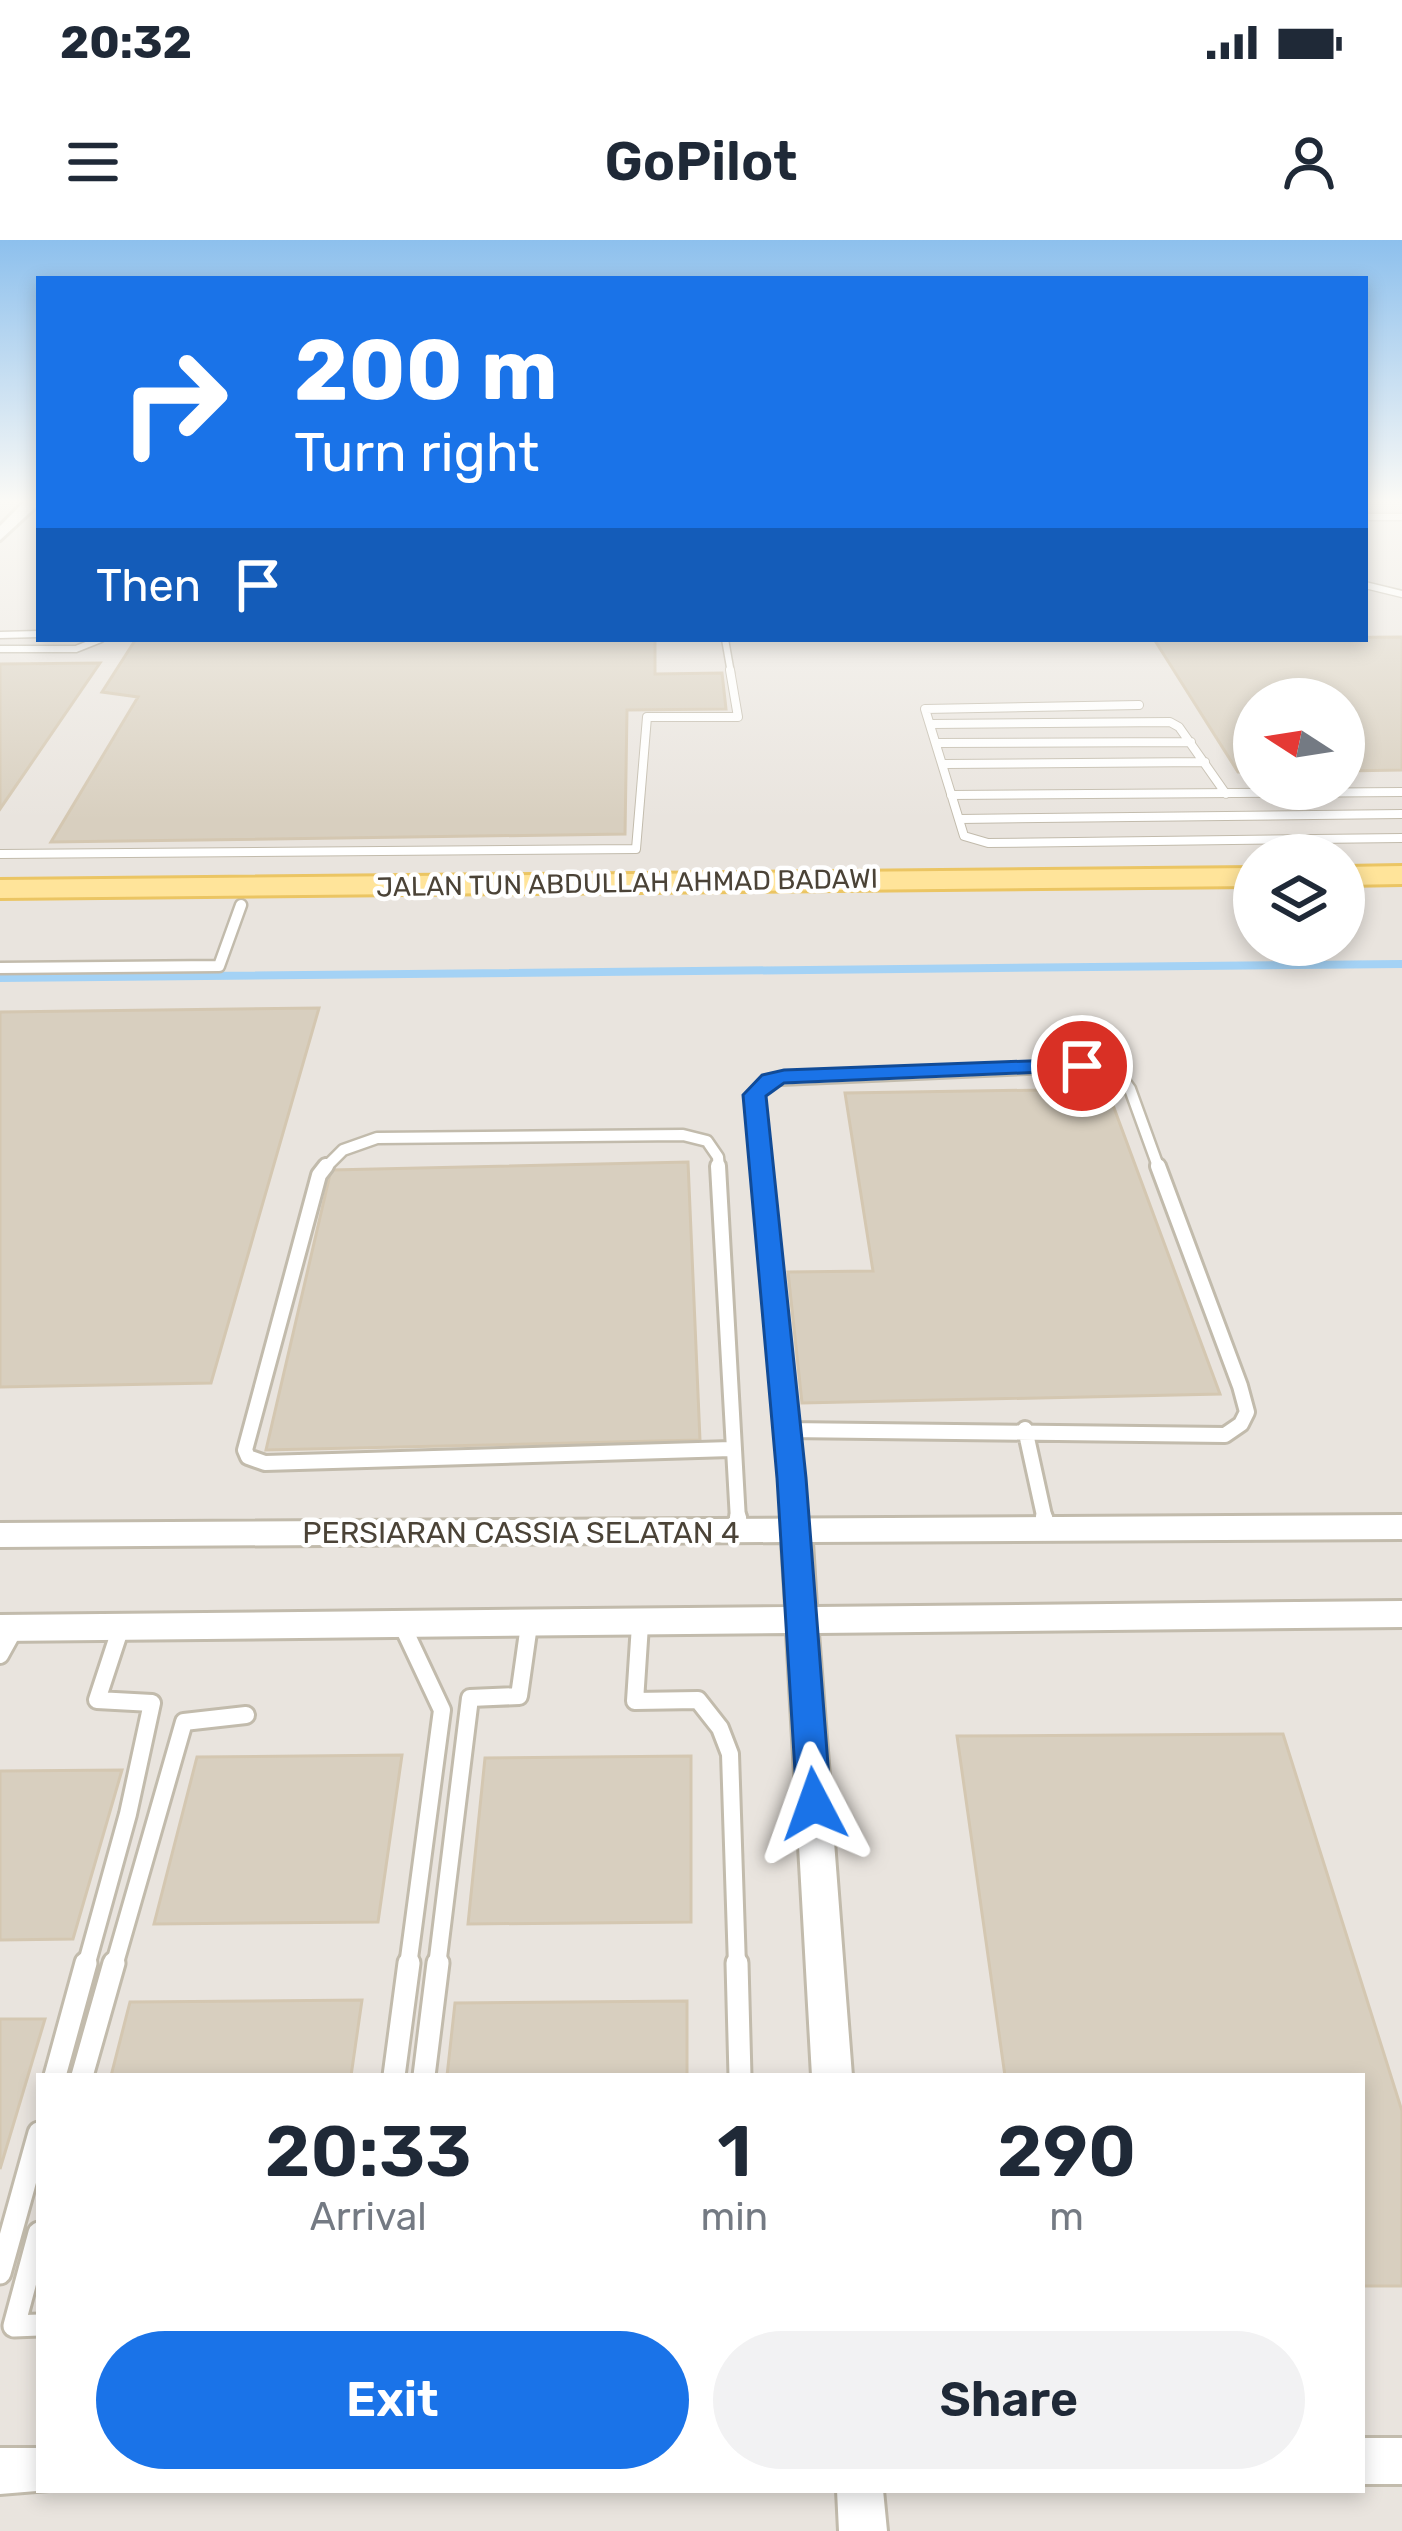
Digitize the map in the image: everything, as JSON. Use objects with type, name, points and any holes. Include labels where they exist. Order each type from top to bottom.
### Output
[{"type":"main road","points":[[1365,876],[1402,875]]},
{"type":"main road","name":"JALAN TUN ABDULLAH AHMAD BADAWI","points":[[0,889],[1233,877]]},
{"type":"main road","points":[[1365,894],[1402,893]]},
{"type":"main road","name":"JALAN TUN ABDULLAH AHMAD BADAWI","points":[[0,907],[1233,895]]},
{"type":"street","name":"PERSIARAN CASSIA SELATAN 4","points":[[0,1535],[1402,1527]]},
{"type":"street","points":[[796,1531],[832,2073]]},
{"type":"street","points":[[5,1637],[121,1627],[1402,1614]]},
{"type":"street","points":[[1365,2461],[1402,2461]]},
{"type":"street","points":[[0,2471],[36,2471]]},
{"type":"street","points":[[860,2493],[863,2531]]},
{"type":"lane","points":[[0,635],[36,634]]},
{"type":"lane","points":[[0,649],[76,649],[94,642]]},
{"type":"lane","points":[[0,854],[636,849],[647,717],[738,717],[726,642]]},
{"type":"lane","points":[[1139,705],[925,709],[964,836],[988,843],[1233,841]]},
{"type":"lane","points":[[932,724],[1158,721],[1179,727],[1226,794]]},
{"type":"lane","points":[[938,742],[1191,742]]},
{"type":"lane","points":[[945,764],[1205,762]]},
{"type":"lane","points":[[1365,793],[1402,792]]},
{"type":"lane","points":[[951,795],[1233,794]]},
{"type":"lane","points":[[1272,810],[1287,834]]},
{"type":"lane","points":[[960,819],[1402,814]]},
{"type":"lane","points":[[1365,839],[1402,838]]},
{"type":"lane","points":[[0,968],[219,966],[241,905]]},
{"type":"lane","points":[[787,1430],[1025,1429],[1226,1435],[1247,1412],[1130,1088],[1109,1069],[1082,1066],[784,1077],[759,1087],[754,1095],[796,1531]]},
{"type":"lane","points":[[731,1449],[265,1463],[248,1457],[245,1450],[320,1175],[331,1157],[376,1138],[683,1135],[707,1141],[718,1157],[739,1532]]},
{"type":"lane","points":[[1025,1429],[1047,1530]]},
{"type":"lane","points":[[424,2073],[470,1698],[519,1696],[529,1625]]},
{"type":"lane","points":[[640,1625],[634,1701],[698,1700],[720,1727],[730,1754],[740,2073]]},
{"type":"lane","points":[[56,2073],[128,1814],[152,1703],[97,1700],[121,1627]]},
{"type":"lane","points":[[394,2073],[442,1710],[403,1627]]},
{"type":"lane","points":[[83,2073],[184,1721],[245,1715]]},
{"type":"lane","points":[[0,2273],[36,2144]]},
{"type":"lane","points":[[36,2245],[14,2326],[36,2325]]},
{"type":"shaded area","points":[[0,606],[36,606],[36,642],[1368,642],[1368,606],[1402,606],[1402,2531],[0,2531]]},
{"type":"building","points":[[1368,637],[1402,637],[1402,770],[1365,771],[1365,678],[1233,678],[1233,764],[1156,642],[1368,642]]},
{"type":"building","points":[[134,642],[655,642],[655,674],[722,673],[726,709],[627,710],[625,834],[51,842],[138,697],[102,692]]},
{"type":"building","points":[[100,663],[0,809],[0,664]]},
{"type":"building","points":[[319,1008],[211,1383],[0,1387],[0,1012]]},
{"type":"building","points":[[1107,1089],[1220,1394],[802,1403],[788,1272],[873,1271],[845,1093]]},
{"type":"building","points":[[688,1162],[700,1440],[266,1450],[331,1170]]},
{"type":"building","points":[[1283,1734],[1402,2111],[1402,2286],[1365,2286],[1365,2073],[1005,2073],[957,1736]]},
{"type":"building","points":[[402,1755],[378,1922],[154,1924],[197,1757]]},
{"type":"building","points":[[691,1756],[691,1922],[468,1924],[485,1758]]},
{"type":"building","points":[[122,1770],[73,1939],[0,1940],[0,1771]]},
{"type":"building","points":[[362,2000],[351,2073],[112,2073],[130,2002]]},
{"type":"building","points":[[687,2001],[687,2073],[447,2073],[455,2003]]},
{"type":"building","points":[[0,2019],[45,2019],[0,2169]]},
{"type":"waterway","points":[[0,978],[1402,964]]},
{"type":"route","points":[[814,1804],[791,1478],[754,1095],[770,1080],[784,1077],[1082,1066]]}]
